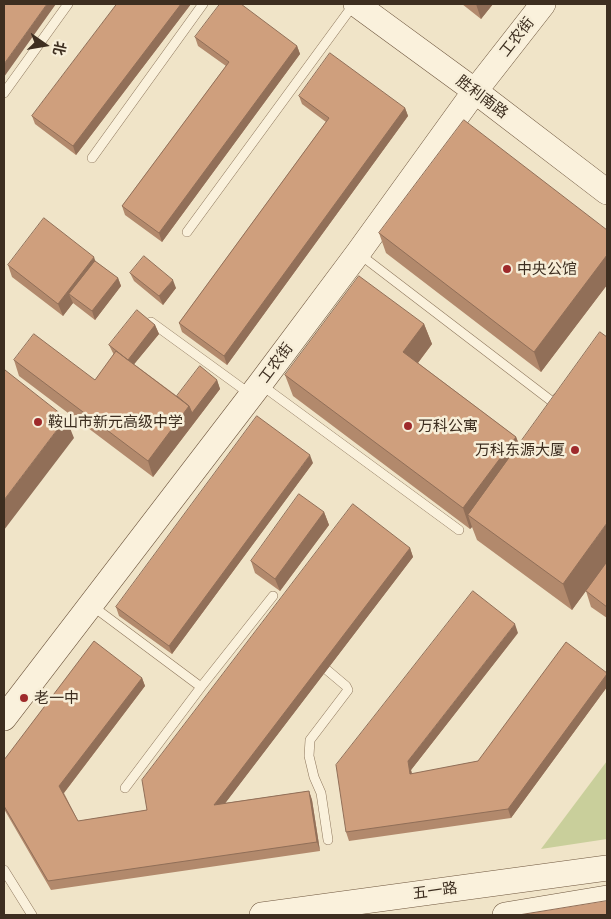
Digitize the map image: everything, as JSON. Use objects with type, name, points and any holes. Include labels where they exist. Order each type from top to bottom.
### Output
[{"type":"street","name":"胜利南路","points":[[355,4],[475,91],[607,192]]},
{"type":"street","name":"工农街","points":[[4,718],[256,390],[475,91],[543,4]]},
{"type":"street","name":"五一路","points":[[262,915],[607,868]]},
{"type":"street","points":[[505,915],[607,898]]},
{"type":"lane","points":[[4,93],[68,4]]},
{"type":"lane","points":[[92,158],[204,4]]},
{"type":"lane","points":[[187,232],[355,4]]},
{"type":"lane","points":[[358,253],[554,403],[566,387]]},
{"type":"lane","points":[[151,322],[256,390],[460,530]]},
{"type":"lane","points":[[125,788],[201,687],[260,619],[273,596]]},
{"type":"lane","points":[[91,605],[201,687]]},
{"type":"lane","points":[[327,670],[346,686],[348,690],[310,740],[309,756],[314,777],[321,793],[328,840]]},
{"type":"lane","points":[[4,870],[32,915]]},
{"type":"green space","points":[[607,761],[607,839],[541,849]]},
{"type":"building","points":[[4,4],[47,4],[4,64]]},
{"type":"building","points":[[117,4],[181,4],[73,146],[32,116]]},
{"type":"building","points":[[220,4],[241,4],[297,46],[159,233],[122,206],[229,62],[195,37]]},
{"type":"building","points":[[330,53],[405,108],[224,356],[179,323],[329,118],[299,96]]},
{"type":"building","name":"中央公馆","points":[[464,120],[607,230],[607,255],[534,352],[379,233]]},
{"type":"building","points":[[44,218],[94,257],[58,304],[8,265]]},
{"type":"building","points":[[144,256],[173,280],[159,296],[130,273]]},
{"type":"building","points":[[95,261],[118,278],[92,311],[69,294]]},
{"type":"building","name":"万科公寓","points":[[359,276],[424,324],[403,352],[516,437],[463,508],[285,375]]},
{"type":"building","points":[[137,310],[155,325],[128,360],[109,345]]},
{"type":"building","name":"万科东源大厦","points":[[600,332],[607,337],[607,523],[563,584],[468,515]]},
{"type":"building","points":[[34,334],[95,380],[116,351],[189,406],[148,461],[14,360]]},
{"type":"building","points":[[200,366],[217,380],[192,413],[189,406],[177,396]]},
{"type":"building","points":[[5,370],[66,418],[4,500],[4,372]]},
{"type":"building","points":[[257,416],[310,455],[169,646],[116,607]]},
{"type":"building","points":[[299,494],[324,512],[275,579],[251,561]]},
{"type":"building","points":[[353,504],[410,548],[214,805],[309,791],[317,842],[48,881],[4,806],[4,760],[94,641],[142,678],[59,786],[78,821],[147,810],[142,780]]},
{"type":"building","points":[[607,562],[607,607],[586,591]]},
{"type":"building","points":[[473,591],[515,624],[408,761],[410,774],[478,761],[566,642],[607,674],[508,809],[346,832],[336,765]]},
{"type":"building","points":[[607,901],[607,915],[519,915]]},
{"type":"place","name":"中央公馆","points":[[507,269]]},
{"type":"place","name":"鞍山市新元高级中学","points":[[38,422]]},
{"type":"place","name":"万科公寓","points":[[408,426]]},
{"type":"place","name":"万科东源大厦","points":[[575,450]]},
{"type":"place","name":"老一中","points":[[24,698]]}]
